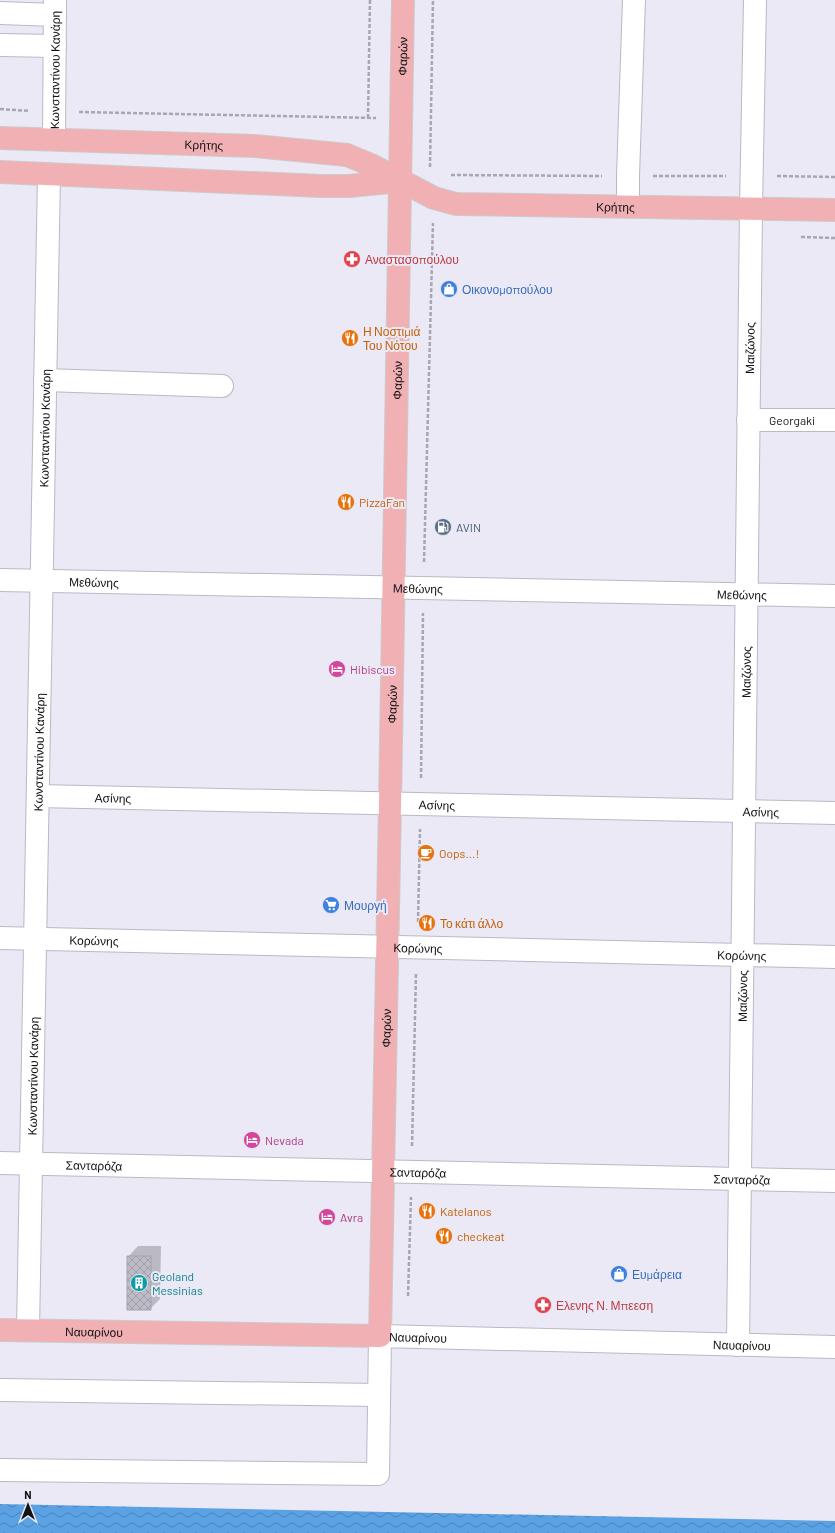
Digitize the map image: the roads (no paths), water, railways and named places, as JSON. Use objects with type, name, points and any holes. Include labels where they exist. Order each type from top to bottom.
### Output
[{"type":"main road","name":"Φαρών","points":[[380,1336],[403,0]]},
{"type":"main road","name":"Κρήτης","points":[[0,138],[255,146],[347,155],[371,165],[434,198],[456,204],[835,210]]},
{"type":"main road","points":[[0,172],[321,186],[349,186],[400,181]]},
{"type":"main road","name":"Ναυαρίνου","points":[[0,1330],[380,1336]]},
{"type":"street","points":[[628,206],[634,0]]},
{"type":"street","name":"Μαιζώνος","points":[[738,1345],[748,420],[755,0]]},
{"type":"street","points":[[0,13],[55,7]]},
{"type":"street","name":"Κωνσταντίνου Κανάρη","points":[[54,139],[55,7]]},
{"type":"street","points":[[0,45],[55,46]]},
{"type":"street","name":"Κωνσταντίνου Κανάρη","points":[[28,1330],[49,174]]},
{"type":"street","points":[[45,380],[222,386]]},
{"type":"street","name":"Georgaki","points":[[748,420],[835,420]]},
{"type":"street","name":"Μεθώνης","points":[[0,580],[835,596]]},
{"type":"street","name":"Ασίνης","points":[[38,796],[835,814]]},
{"type":"street","name":"Κορώνης","points":[[0,938],[835,957]]},
{"type":"street","name":"Σανταρόζα","points":[[0,1163],[835,1181]]},
{"type":"street","points":[[0,1470],[378,1474],[380,1336]]},
{"type":"street","name":"Ναυαρίνου","points":[[380,1336],[835,1347]]},
{"type":"street","points":[[0,1390],[379,1395]]},
{"type":"water","points":[[0,1504],[835,1521],[835,1533],[0,1533]]},
{"type":"place","name":"Αναστασοπούλου","points":[[352,259]]},
{"type":"place","name":"Οικονομοπούλου","points":[[449,289]]},
{"type":"place","name":"Η Νοστιμιά Του Νότου","points":[[350,338]]},
{"type":"place","name":"PizzaFan","points":[[346,502]]},
{"type":"place","name":"AVIN","points":[[443,527]]},
{"type":"place","name":"Hibiscus","points":[[337,669]]},
{"type":"place","name":"Oops...!","points":[[426,853]]},
{"type":"place","name":"Μουργή","points":[[331,905]]},
{"type":"place","name":"Το κάτι άλλο","points":[[427,923]]},
{"type":"place","name":"Nevada","points":[[252,1140]]},
{"type":"place","name":"Katelanos","points":[[427,1211]]},
{"type":"place","name":"Avra","points":[[327,1217]]},
{"type":"place","name":"checkeat","points":[[444,1236]]},
{"type":"place","name":"Ευμάρεια","points":[[619,1274]]},
{"type":"place","name":"Geoland Messinias","points":[[139,1283]]},
{"type":"place","name":"Ελενης Ν. Μπεεση","points":[[543,1305]]}]
